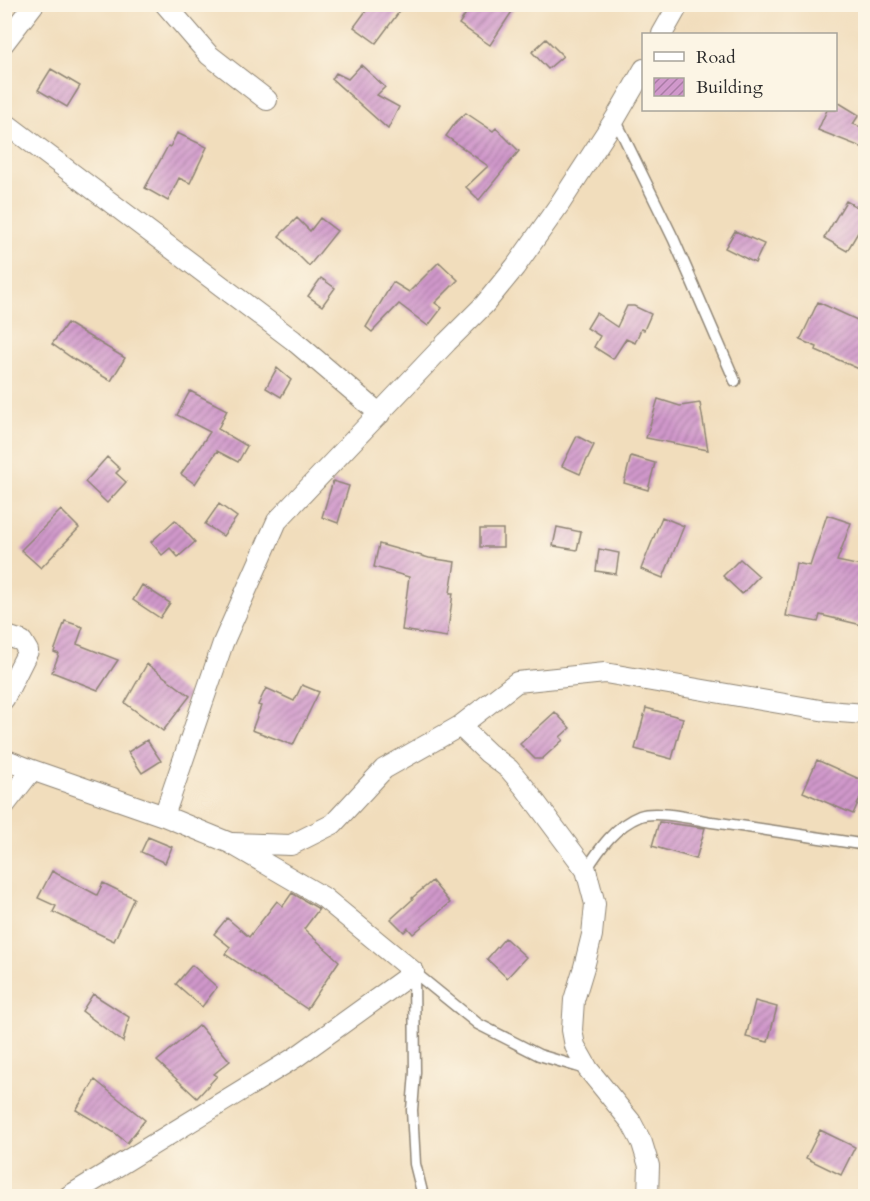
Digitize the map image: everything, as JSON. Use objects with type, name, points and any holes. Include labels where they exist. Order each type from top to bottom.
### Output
[{"type":"street","points":[[4,43],[34,4]]},
{"type":"street","points":[[165,4],[209,55],[267,100]]},
{"type":"street","points":[[663,33],[679,4]]},
{"type":"street","points":[[164,816],[223,643],[277,521],[484,305],[515,267],[559,205],[615,119],[642,72]]},
{"type":"street","points":[[4,122],[293,340],[380,414]]},
{"type":"street","points":[[4,635],[22,641],[28,651],[4,699]]},
{"type":"street","points":[[230,843],[291,845],[333,824],[384,769],[460,726],[517,682],[605,673],[803,707],[866,714]]},
{"type":"street","points":[[460,726],[488,753],[509,769],[586,870],[595,904],[592,935],[574,1000],[572,1030],[575,1046],[588,1070],[631,1122],[642,1143],[649,1166],[648,1197]]},
{"type":"street","points":[[4,759],[164,816],[230,843],[323,897],[414,972],[296,1057],[69,1197]]},
{"type":"street","points":[[4,806],[32,770]]},
{"type":"lane","points":[[615,119],[674,240],[735,381]]},
{"type":"lane","points":[[586,870],[616,831],[639,816],[648,814],[696,819],[866,845]]},
{"type":"lane","points":[[414,972],[478,1024],[539,1055],[588,1070]]},
{"type":"lane","points":[[414,972],[415,1072],[412,1110],[415,1164],[423,1197]]},
{"type":"building","points":[[371,4],[405,4],[376,43],[354,27]]},
{"type":"building","points":[[472,4],[517,4],[490,45],[459,24]]},
{"type":"building","points":[[546,39],[563,56],[548,69],[532,52]]},
{"type":"building","points":[[361,65],[385,87],[377,95],[399,107],[388,129],[332,79],[336,73],[348,79]]},
{"type":"building","points":[[51,69],[80,86],[67,107],[38,90]]},
{"type":"building","points":[[837,102],[859,115],[853,124],[866,129],[866,149],[818,130],[827,111],[837,111]]},
{"type":"building","points":[[466,113],[493,131],[496,128],[519,151],[479,200],[466,187],[488,166],[446,136]]},
{"type":"building","points":[[177,133],[207,147],[190,183],[179,178],[168,201],[145,188]]},
{"type":"building","points":[[846,201],[866,212],[866,219],[847,251],[824,238]]},
{"type":"building","points":[[297,218],[310,231],[320,218],[337,231],[309,266],[279,236]]},
{"type":"building","points":[[735,231],[764,244],[755,263],[725,248]]},
{"type":"building","points":[[439,262],[458,280],[435,303],[442,308],[428,326],[399,304],[372,332],[366,327],[393,282],[409,292]]},
{"type":"building","points":[[321,278],[335,288],[322,306],[308,296]]},
{"type":"building","points":[[818,302],[866,324],[866,372],[816,350],[817,347],[800,340]]},
{"type":"building","points":[[627,306],[634,306],[651,314],[635,343],[626,339],[613,359],[594,347],[600,336],[587,328],[596,313],[617,327]]},
{"type":"building","points":[[67,323],[125,358],[111,381],[52,344]]},
{"type":"building","points":[[277,368],[291,380],[281,397],[266,388]]},
{"type":"building","points":[[190,391],[227,410],[218,429],[247,446],[238,462],[217,451],[195,484],[181,474],[210,432],[177,415]]},
{"type":"building","points":[[658,399],[680,406],[700,403],[708,450],[646,438]]},
{"type":"building","points":[[577,436],[594,445],[580,474],[562,466]]},
{"type":"building","points":[[631,456],[655,463],[648,490],[624,483]]},
{"type":"building","points":[[107,457],[120,469],[116,473],[126,482],[107,503],[85,482]]},
{"type":"building","points":[[333,481],[349,486],[338,523],[322,517]]},
{"type":"building","points":[[219,504],[237,517],[223,536],[205,524]]},
{"type":"building","points":[[61,510],[79,528],[41,568],[21,550]]},
{"type":"building","points":[[827,515],[851,523],[837,561],[866,567],[866,626],[820,615],[818,622],[786,616],[796,563],[810,566]]},
{"type":"building","points":[[662,517],[684,526],[663,578],[641,569]]},
{"type":"building","points":[[175,520],[195,542],[178,557],[170,548],[162,555],[151,542]]},
{"type":"building","points":[[557,527],[581,532],[577,550],[553,546]]},
{"type":"building","points":[[480,529],[503,529],[503,547],[480,547]]},
{"type":"building","points":[[379,544],[429,558],[455,562],[447,637],[402,630],[409,577],[374,567]]},
{"type":"building","points":[[599,549],[619,553],[616,574],[596,571]]},
{"type":"building","points":[[740,559],[759,576],[742,594],[723,576]]},
{"type":"building","points":[[142,585],[170,603],[160,618],[133,600]]},
{"type":"building","points":[[65,621],[83,627],[77,644],[118,660],[98,690],[52,672],[59,654],[54,652]]},
{"type":"building","points":[[147,664],[190,696],[163,731],[125,703]]},
{"type":"building","points":[[302,685],[319,692],[293,745],[252,730],[261,706],[258,705],[266,688],[294,701]]},
{"type":"building","points":[[646,708],[683,718],[672,759],[635,749]]},
{"type":"building","points":[[555,712],[570,728],[560,737],[563,740],[542,759],[535,759],[520,744]]},
{"type":"building","points":[[147,740],[161,761],[142,773],[128,752]]},
{"type":"building","points":[[817,760],[866,782],[853,814],[803,792]]},
{"type":"building","points":[[659,822],[705,828],[696,859],[652,846]]},
{"type":"building","points":[[148,837],[172,847],[165,863],[141,852]]},
{"type":"building","points":[[52,871],[97,895],[103,883],[134,898],[114,941],[53,912],[56,906],[38,898]]},
{"type":"building","points":[[432,881],[450,903],[413,934],[408,928],[404,932],[391,919]]},
{"type":"building","points":[[292,893],[319,909],[304,929],[339,961],[307,1009],[225,954],[230,947],[214,934],[227,918],[249,937],[277,901],[283,906]]},
{"type":"building","points":[[505,938],[526,957],[507,978],[487,959]]},
{"type":"building","points":[[192,965],[217,987],[202,1007],[176,984]]},
{"type":"building","points":[[93,994],[129,1017],[123,1042],[82,1011]]},
{"type":"building","points":[[755,1001],[777,1007],[768,1042],[746,1037]]},
{"type":"building","points":[[199,1025],[230,1061],[214,1074],[217,1076],[197,1098],[157,1061]]},
{"type":"building","points":[[95,1080],[145,1120],[127,1143],[115,1133],[76,1110]]},
{"type":"building","points":[[820,1130],[855,1147],[841,1175],[806,1158]]}]
